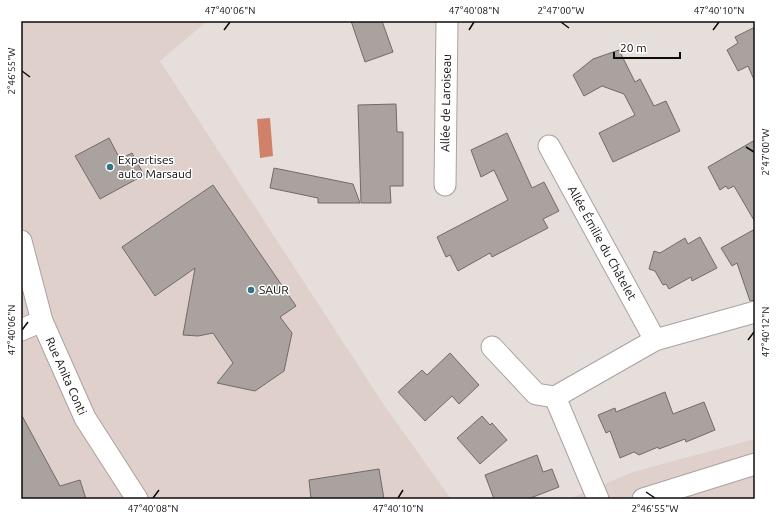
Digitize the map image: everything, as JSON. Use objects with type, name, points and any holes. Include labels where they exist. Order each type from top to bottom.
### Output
[{"type":"street","name":"Allée de Laroiseau","points":[[444,186],[447,21]]},
{"type":"street","name":"Allée Émilie du Châtelet","points":[[549,146],[655,340]]},
{"type":"street","name":"Rue Anita Conti","points":[[21,241],[42,320],[85,418],[137,499]]},
{"type":"street","points":[[492,347],[536,394],[555,397],[655,340],[755,312]]},
{"type":"street","points":[[21,330],[42,320]]},
{"type":"street","points":[[555,397],[598,499]]},
{"type":"street","points":[[643,499],[755,464]]},
{"type":"shaded area","points":[[21,21],[207,21],[160,61],[384,405],[451,499],[21,499]]},
{"type":"shaded area","points":[[270,118],[273,156],[260,158],[257,119]]},
{"type":"shaded area","points":[[755,439],[755,499],[569,499],[633,472]]},
{"type":"building","points":[[351,21],[382,21],[393,52],[365,62]]},
{"type":"building","points":[[755,27],[755,82],[748,66],[738,71],[727,50],[738,43],[735,37]]},
{"type":"building","points":[[619,50],[635,82],[640,79],[654,106],[666,101],[680,131],[613,162],[599,133],[635,115],[624,94],[602,86],[584,96],[573,75],[593,59]]},
{"type":"building","points":[[396,104],[397,132],[403,132],[403,186],[390,186],[391,203],[361,203],[358,105]]},
{"type":"building","points":[[507,133],[532,188],[544,182],[559,211],[543,219],[548,228],[492,257],[490,253],[458,271],[450,255],[446,257],[437,237],[508,200],[494,170],[481,177],[471,150]]},
{"type":"building","name":"Expertises auto Marsaud","points":[[109,138],[120,159],[132,153],[144,175],[100,199],[75,156]]},
{"type":"building","points":[[755,140],[755,222],[734,186],[728,189],[726,186],[720,190],[708,167]]},
{"type":"building","points":[[274,168],[353,184],[360,203],[318,203],[318,198],[270,188]]},
{"type":"building","name":"SAUR","points":[[213,185],[296,306],[280,317],[292,333],[284,371],[255,391],[217,383],[233,363],[213,333],[198,336],[183,335],[195,268],[155,296],[122,247]]},
{"type":"building","points":[[755,229],[755,300],[750,301],[737,263],[732,266],[721,248]]},
{"type":"building","points":[[700,237],[717,268],[692,281],[691,277],[669,289],[666,284],[663,285],[655,271],[649,269],[654,251],[660,253],[685,238],[688,244]]},
{"type":"building","points":[[450,353],[479,385],[459,404],[452,396],[425,421],[398,392],[422,370],[427,375]]},
{"type":"building","points":[[665,392],[673,414],[704,402],[715,430],[686,442],[685,439],[659,449],[658,447],[639,455],[634,452],[620,458],[610,431],[606,433],[598,415],[615,408],[616,412]]},
{"type":"building","points":[[21,414],[60,486],[80,480],[86,499],[21,499]]},
{"type":"building","points":[[482,416],[490,425],[492,423],[507,440],[480,464],[457,438]]},
{"type":"building","points":[[537,455],[543,472],[552,469],[559,487],[528,499],[494,499],[485,475]]},
{"type":"building","points":[[379,469],[384,499],[311,499],[309,480]]},
{"type":"place","name":"Expertises auto Marsaud","points":[[110,167]]},
{"type":"place","name":"SAUR","points":[[251,290]]}]
